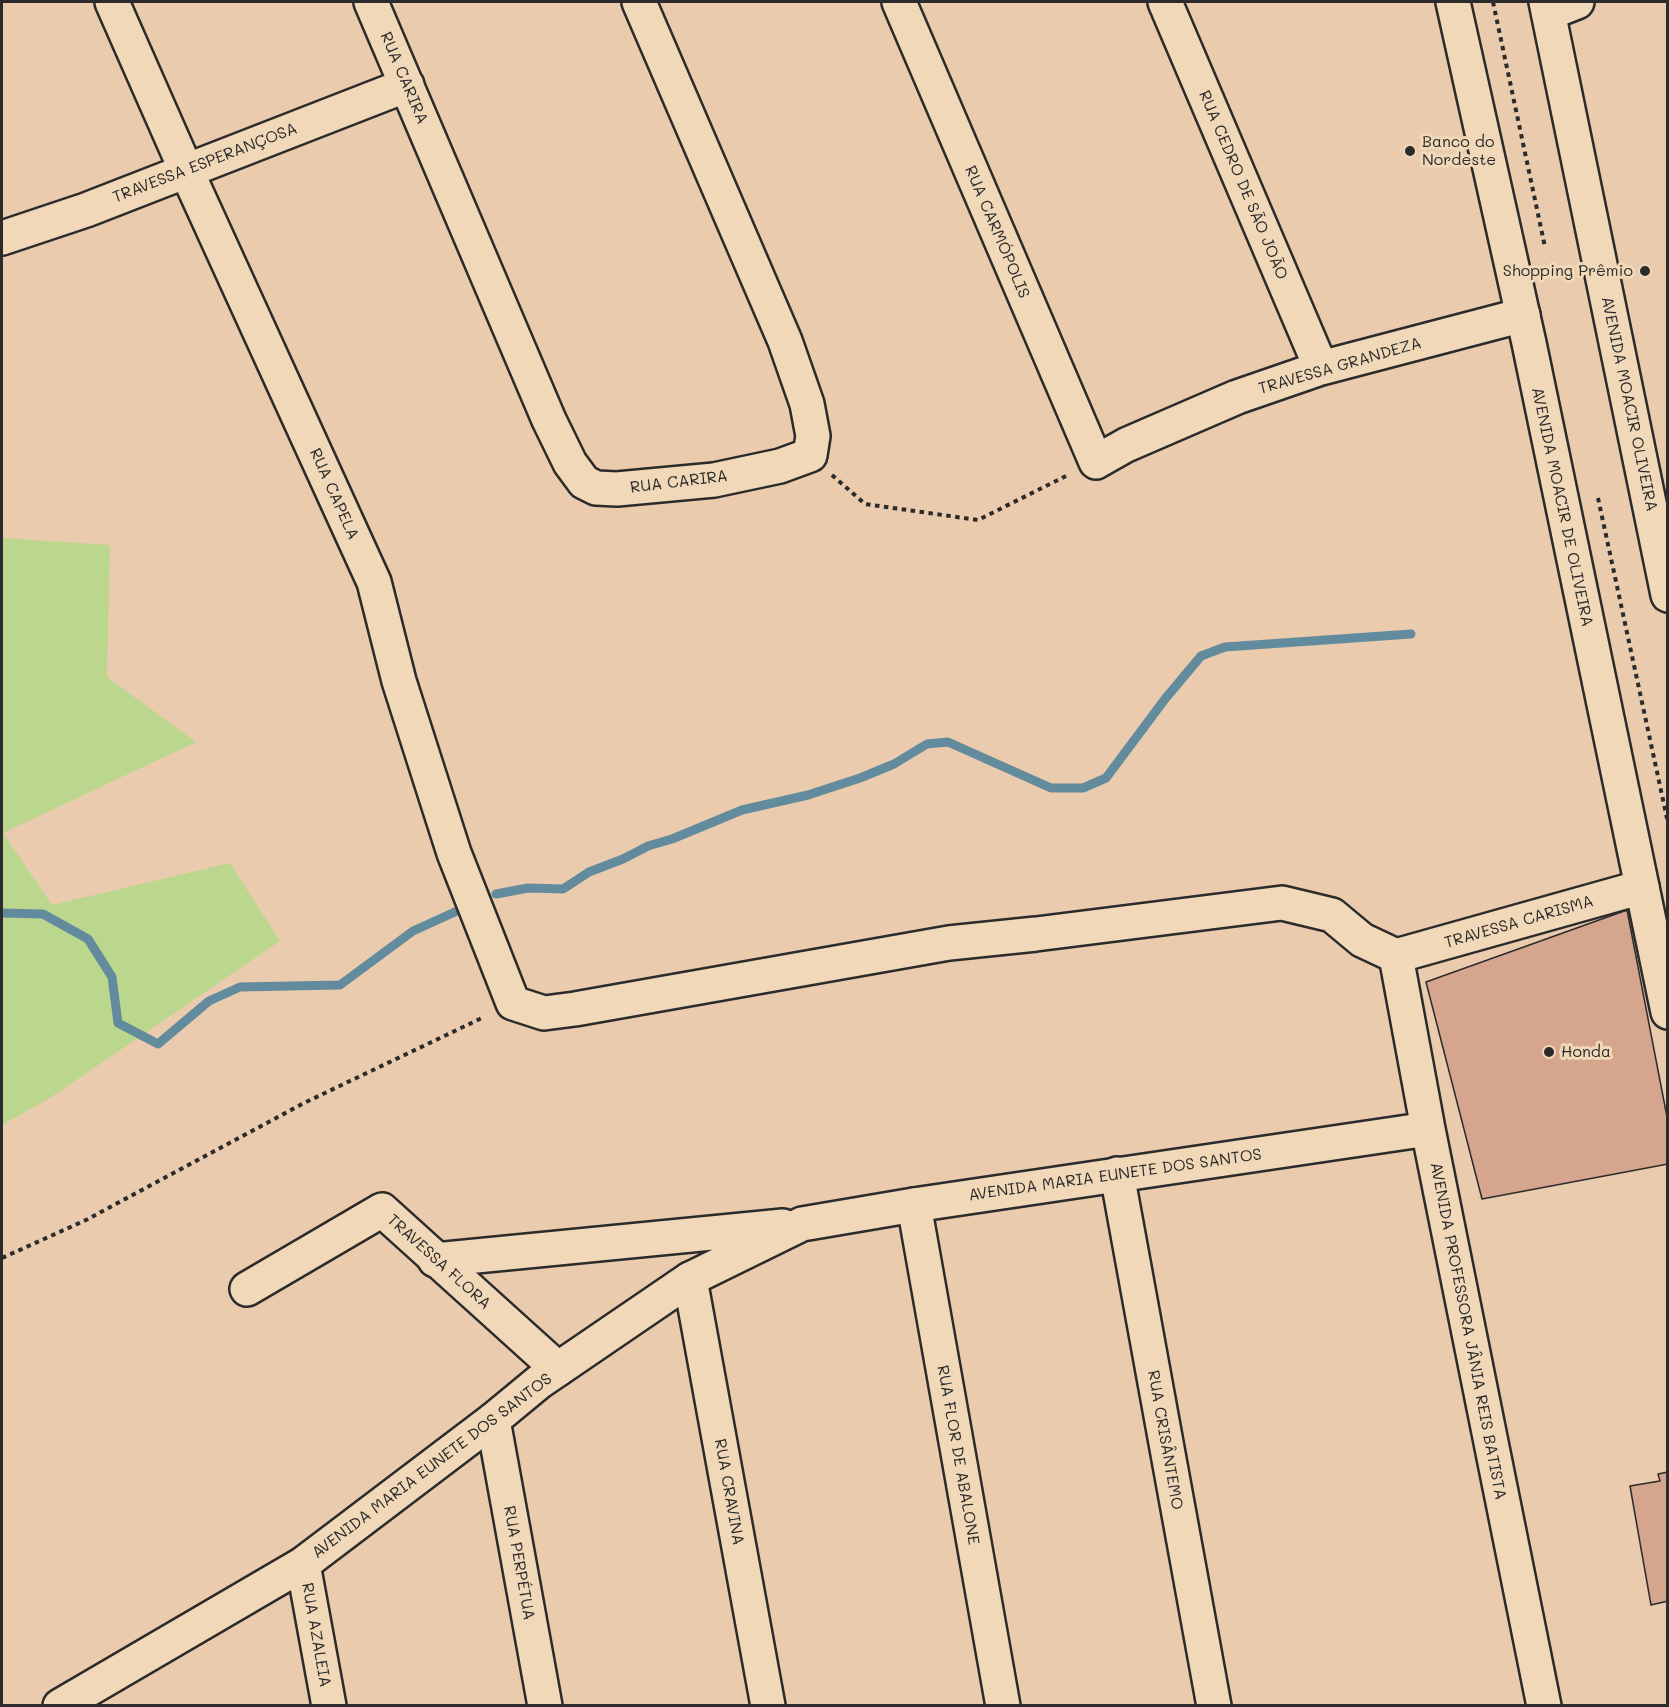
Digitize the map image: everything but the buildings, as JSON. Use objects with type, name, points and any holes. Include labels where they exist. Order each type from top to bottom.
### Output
[{"type":"street","name":"RUA CAPELA","points":[[112,2],[374,582],[399,681],[454,853],[513,1003]]},
{"type":"street","name":"RUA CARIRA","points":[[371,2],[549,420],[570,463],[584,482],[596,488],[617,489],[714,480],[780,466],[810,455]]},
{"type":"street","name":"RUA CARMÓPOLIS","points":[[899,2],[1096,462]]},
{"type":"street","name":"RUA CEDRO DE SÃO JOÃO","points":[[1166,2],[1321,368]]},
{"type":"street","name":"AVENIDA MOACIR DE OLIVEIRA","points":[[1453,2],[1523,315],[1668,1012]]},
{"type":"street","points":[[642,3],[760,280],[801,383],[812,422],[813,444],[810,455]]},
{"type":"street","name":"AVENIDA MOACIR OLIVEIRA","points":[[1557,5],[1668,595]]},
{"type":"street","name":"TRAVESSA ESPERANÇOSA","points":[[2,238],[86,210],[407,85]]},
{"type":"street","name":"TRAVESSA GRANDEZA","points":[[1096,462],[1126,445],[1237,397],[1321,368],[1523,315]]},
{"type":"street","name":"TRAVESSA CARISMA","points":[[1396,956],[1642,887]]},
{"type":"street","points":[[513,1003],[544,1013],[575,1010],[950,943],[1282,903],[1332,915],[1362,940],[1396,956]]},
{"type":"street","name":"AVENIDA PROFESSORA JÂNIA REIS BATISTA","points":[[1396,956],[1428,1129],[1544,1706]]},
{"type":"street","name":"AVENIDA MARIA EUNETE DOS SANTOS","points":[[435,1260],[802,1224],[1117,1174],[1428,1129]]},
{"type":"street","name":"RUA CRISÂNTEMO","points":[[1117,1174],[1214,1706]]},
{"type":"street","name":"RUA FLOR DE ABALONE","points":[[914,1205],[1003,1706]]},
{"type":"street","name":"TRAVESSA FLORA","points":[[247,1289],[382,1210],[558,1369]]},
{"type":"street","name":"AVENIDA MARIA EUNETE DOS SANTOS","points":[[60,1706],[303,1564],[493,1420],[539,1382],[690,1279],[802,1224]]},
{"type":"street","name":"RUA CRAVINA","points":[[690,1279],[768,1706]]},
{"type":"street","name":"RUA PERPÉTUA","points":[[493,1420],[544,1706]]},
{"type":"street","name":"RUA AZALEIA","points":[[303,1564],[329,1706]]},
{"type":"path","points":[[810,455],[865,504],[978,520],[1096,462]]},
{"type":"path","points":[[2,1258],[86,1220],[304,1103],[513,1003]]},
{"type":"green space","points":[[2,538],[110,545],[107,677],[196,742],[3,833],[52,905],[230,863],[280,941],[50,1098],[2,1125]]},
{"type":"waterway","points":[[496,894],[528,888],[563,889],[589,872],[623,859],[648,846],[672,839],[742,810],[808,795],[860,778],[894,764],[927,744],[948,742],[1051,788],[1083,788],[1106,778],[1165,699],[1201,656],[1225,647],[1411,634]]},
{"type":"waterway","points":[[2,913],[43,914],[88,939],[112,977],[118,1023],[158,1044],[209,1001],[240,987],[340,985],[413,931],[457,911]]},
{"type":"place","name":"Banco do Nordeste","points":[[1410,151]]},
{"type":"place","name":"Shopping Prêmio","points":[[1645,271]]},
{"type":"place","name":"Honda","points":[[1549,1052]]}]
